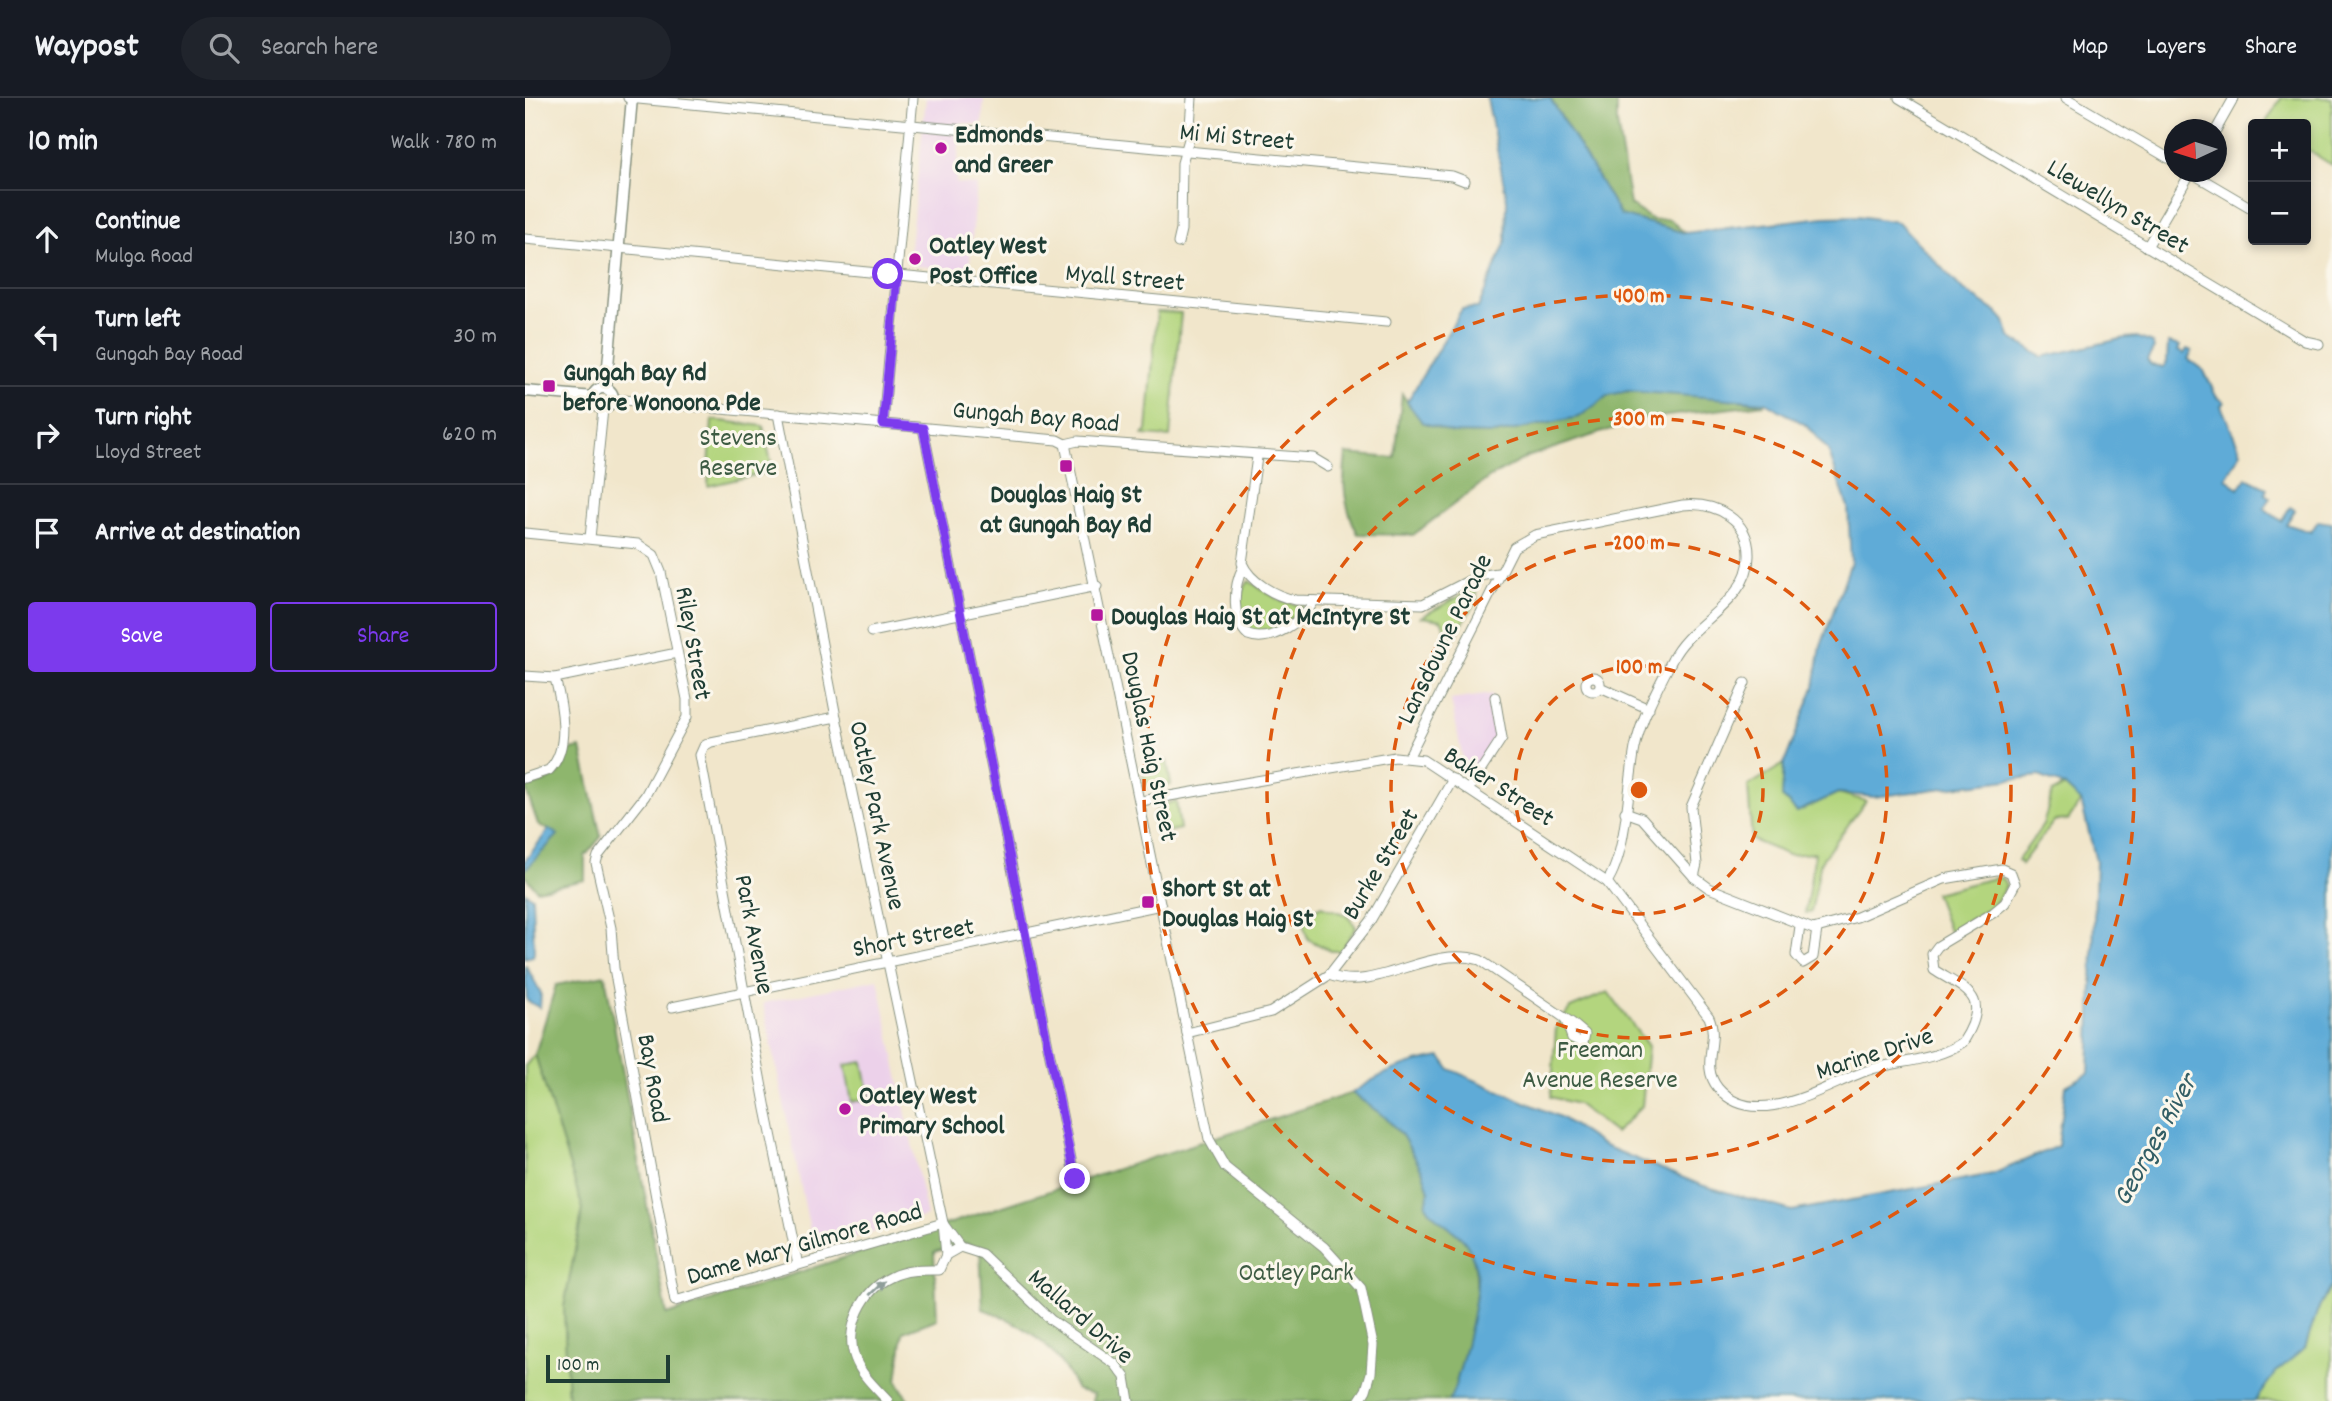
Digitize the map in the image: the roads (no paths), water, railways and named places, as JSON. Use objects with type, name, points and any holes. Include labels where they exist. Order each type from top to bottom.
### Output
[{"type":"street","points":[[606,388],[597,390],[593,397],[596,406],[603,409],[609,407],[613,399],[606,388],[630,98]]},
{"type":"street","name":"Mi Mi Street","points":[[630,98],[1452,176],[1465,181]]},
{"type":"street","points":[[883,424],[913,98]]},
{"type":"street","points":[[1178,243],[1181,230],[1181,163],[1192,98]]},
{"type":"street","name":"Llewellyn Street","points":[[1899,98],[2305,341],[2319,344]]},
{"type":"street","points":[[2066,98],[2164,156]]},
{"type":"street","points":[[2222,119],[2234,98]]},
{"type":"street","points":[[2147,247],[2185,182]]},
{"type":"street","points":[[2208,182],[2248,206]]},
{"type":"street","name":"Myall Street","points":[[525,239],[1386,322]]},
{"type":"street","points":[[525,391],[593,397]]},
{"type":"street","name":"Gungah Bay Road","points":[[613,399],[1057,440],[1065,444],[1078,441],[1257,457],[1313,458],[1328,467]]},
{"type":"street","points":[[525,533],[590,538],[603,409]]},
{"type":"street","name":"Oatley Park Avenue","points":[[778,414],[836,717],[943,1223]]},
{"type":"street","points":[[923,428],[1028,935],[1075,1179]]},
{"type":"street","name":"Douglas Haig Street","points":[[1065,444],[1097,586],[1209,1139],[1225,1167],[1324,1247],[1361,1288],[1373,1345],[1371,1373],[1359,1401]]},
{"type":"street","points":[[1257,457],[1241,558],[1243,567],[1238,581],[1236,610],[1239,624],[1248,635],[1270,636],[1307,613],[1314,601]]},
{"type":"street","name":"Lansdowne Parade","points":[[1409,756],[1498,573],[1514,547],[1535,535],[1693,504],[1712,506],[1734,519],[1748,542],[1749,560],[1745,576],[1736,591],[1677,650],[1649,709],[1637,738],[1617,860],[1607,882]]},
{"type":"street","name":"Riley Street","points":[[590,538],[633,543],[647,548],[659,565],[687,704],[686,721],[645,796],[598,856],[596,863]]},
{"type":"street","points":[[1243,567],[1281,597],[1314,601],[1423,604],[1478,576],[1498,573]]},
{"type":"street","points":[[871,632],[1097,586]]},
{"type":"street","points":[[525,676],[555,678],[677,653]]},
{"type":"street","points":[[525,778],[549,770],[560,752],[561,705],[555,678]]},
{"type":"street","points":[[1694,877],[1697,863],[1691,807],[1745,683]]},
{"type":"street","points":[[1600,687],[1649,709]]},
{"type":"street","points":[[1468,790],[1502,738],[1495,697]]},
{"type":"street","name":"Park Avenue","points":[[799,1265],[765,1109],[746,992],[699,761],[701,751],[711,742],[836,717]]},
{"type":"street","name":"Baker Street","points":[[1141,801],[1409,756],[1423,760],[1607,882],[1709,1017],[1712,1028]]},
{"type":"street","name":"Burke Street","points":[[1187,1033],[1271,1012],[1329,975],[1371,921],[1453,779]]},
{"type":"street","name":"Marine Drive","points":[[1625,813],[1642,818],[1694,877],[1709,888],[1800,926],[1817,929],[1857,917],[1944,879],[2002,870],[2014,877],[2013,888],[2000,908],[1938,946],[1932,954],[1934,970],[1967,988],[1974,999],[1975,1009],[1970,1028],[1958,1046],[1861,1073],[1798,1100],[1758,1106],[1730,1099],[1713,1081],[1708,1063],[1712,1028]]},
{"type":"street","name":"Bay Road","points":[[596,863],[611,928],[614,968],[675,1301]]},
{"type":"street","name":"Short Street","points":[[672,1007],[1028,935],[1161,905]]},
{"type":"street","points":[[1800,926],[1796,956],[1803,963],[1813,957],[1817,929]]},
{"type":"street","points":[[1329,975],[1340,979],[1357,979],[1440,957],[1468,957],[1480,960],[1565,1018]]},
{"type":"street","points":[[888,1401],[856,1359],[852,1335],[856,1315],[882,1282],[900,1273],[939,1269],[946,1255],[943,1223]]},
{"type":"street","name":"Dame Mary Gilmore Road","points":[[675,1301],[943,1223]]},
{"type":"street","name":"Mallard Drive","points":[[943,1223],[960,1247],[982,1254],[1051,1320],[1115,1364],[1125,1377],[1129,1401]]},
{"type":"street","points":[[946,1255],[960,1247]]},
{"type":"water","name":"Georges River","points":[[1487,98],[1550,98],[1620,215],[1685,233],[1824,217],[1858,216],[1898,222],[1962,289],[1998,313],[2005,321],[2010,337],[2042,357],[2137,337],[2152,343],[2154,348],[2147,360],[2151,365],[2163,367],[2167,362],[2168,343],[2180,346],[2178,351],[2184,354],[2187,349],[2192,351],[2188,359],[2204,371],[2216,396],[2224,402],[2221,406],[2241,452],[2226,478],[2239,489],[2246,478],[2267,488],[2265,494],[2270,498],[2264,508],[2281,521],[2290,507],[2295,510],[2286,524],[2311,532],[2318,521],[2332,523],[2332,1284],[2317,1312],[2305,1348],[2276,1372],[2255,1401],[1449,1401],[1463,1359],[1471,1322],[1477,1278],[1473,1259],[1465,1242],[1426,1205],[1429,1191],[1423,1172],[1402,1135],[1385,1117],[1352,1093],[1395,1069],[1441,1057],[1449,1069],[1562,1118],[1602,1145],[1701,1185],[1792,1211],[1993,1174],[2058,1146],[2066,1086],[2089,1073],[2096,861],[2081,801],[2065,786],[2039,776],[1874,797],[1838,793],[1797,812],[1782,797],[1784,764],[1814,687],[1821,646],[1851,562],[1848,507],[1828,450],[1806,425],[1765,402],[1628,391],[1609,395],[1579,417],[1495,434],[1453,433],[1422,422],[1407,402],[1462,309],[1478,308],[1506,241],[1507,200]]},
{"type":"water","points":[[549,829],[558,835],[525,870],[525,861]]},
{"type":"water","points":[[525,892],[532,897],[534,952],[533,956],[525,958]]},
{"type":"water","points":[[525,964],[541,993],[540,1008],[527,1001]]},
{"type":"place","name":"Edmonds and Greer","points":[[941,148]]},
{"type":"place","name":"Oatley West Post Office","points":[[915,259]]},
{"type":"place","name":"Gungah Bay Rd before Wonoona Pde","points":[[549,386]]},
{"type":"place","name":"Douglas Haig St at Gungah Bay Rd","points":[[1066,466]]},
{"type":"place","name":"Douglas Haig St at McIntyre St","points":[[1097,615]]},
{"type":"place","name":"Short St at Douglas Haig St","points":[[1148,902]]},
{"type":"place","name":"Oatley West Primary School","points":[[845,1109]]},
{"type":"park label","name":"Stevens Reserve","points":[[738,451]]},
{"type":"park label","name":"Freeman Avenue Reserve","points":[[1600,1063]]},
{"type":"park label","name":"Oatley Park","points":[[1296,1271]]}]
